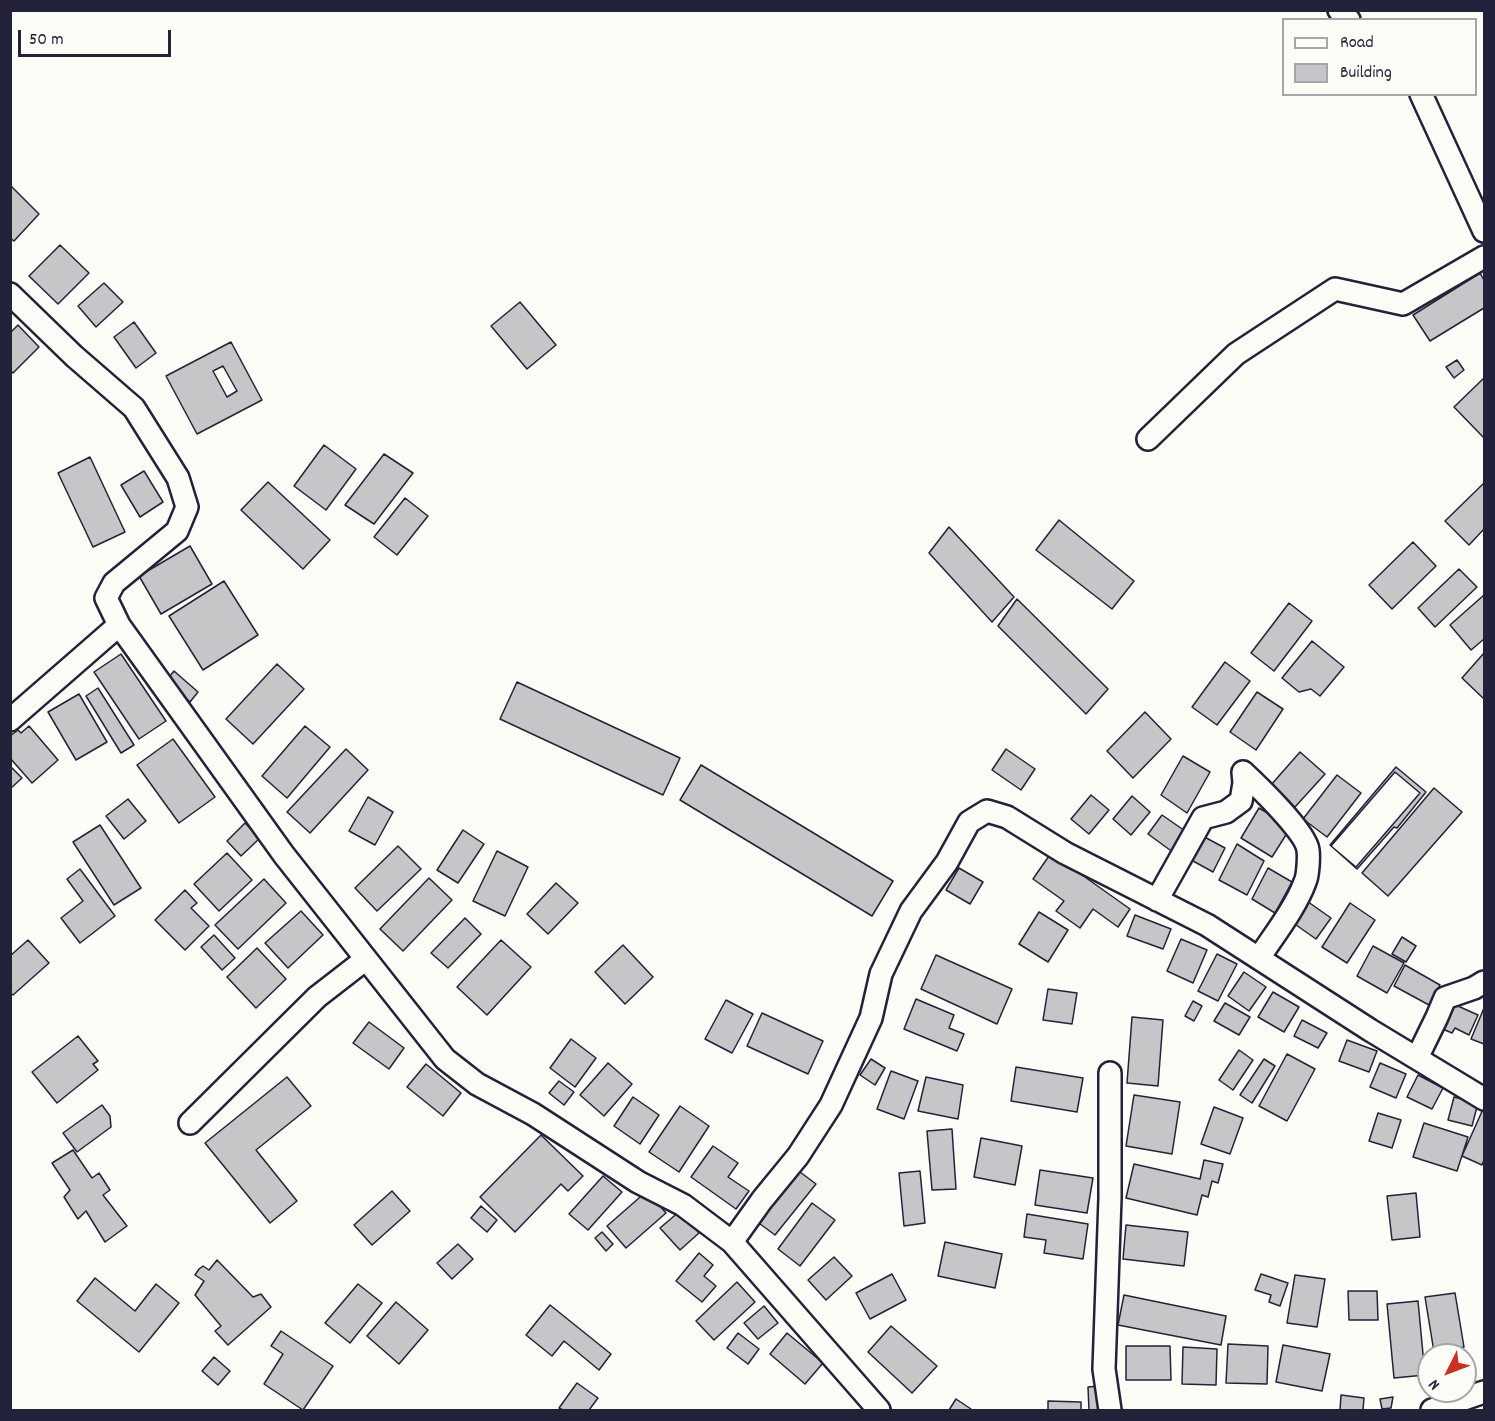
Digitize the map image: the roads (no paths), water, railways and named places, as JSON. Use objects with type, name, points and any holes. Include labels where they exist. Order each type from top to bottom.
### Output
[{"type":"street","points":[[1422,96],[1485,231]]},
{"type":"street","points":[[1148,439],[1236,354],[1335,289],[1403,304],[1485,257]]},
{"type":"street","points":[[10,294],[134,408],[178,478],[187,507],[177,531],[114,584],[106,598],[119,625],[284,855],[445,1059],[477,1084],[533,1114],[638,1182],[684,1205],[732,1242],[879,1410]]},
{"type":"street","points":[[10,720],[119,625]]},
{"type":"street","points":[[1157,900],[1203,818],[1226,812],[1241,801],[1244,783],[1242,772],[1293,823],[1308,848],[1307,880],[1297,900],[1259,958]]},
{"type":"street","points":[[732,1242],[798,1156],[831,1105],[871,1018],[881,974],[911,911],[948,862],[969,822],[987,811],[1007,817],[1065,854],[1207,925],[1485,1099]]},
{"type":"street","points":[[190,1123],[316,998],[366,959]]},
{"type":"street","points":[[1417,1058],[1444,998],[1485,982]]},
{"type":"street","points":[[1110,1073],[1110,1198],[1104,1369],[1110,1410]]},
{"type":"street","points":[[1432,1410],[1485,1392]]}]
